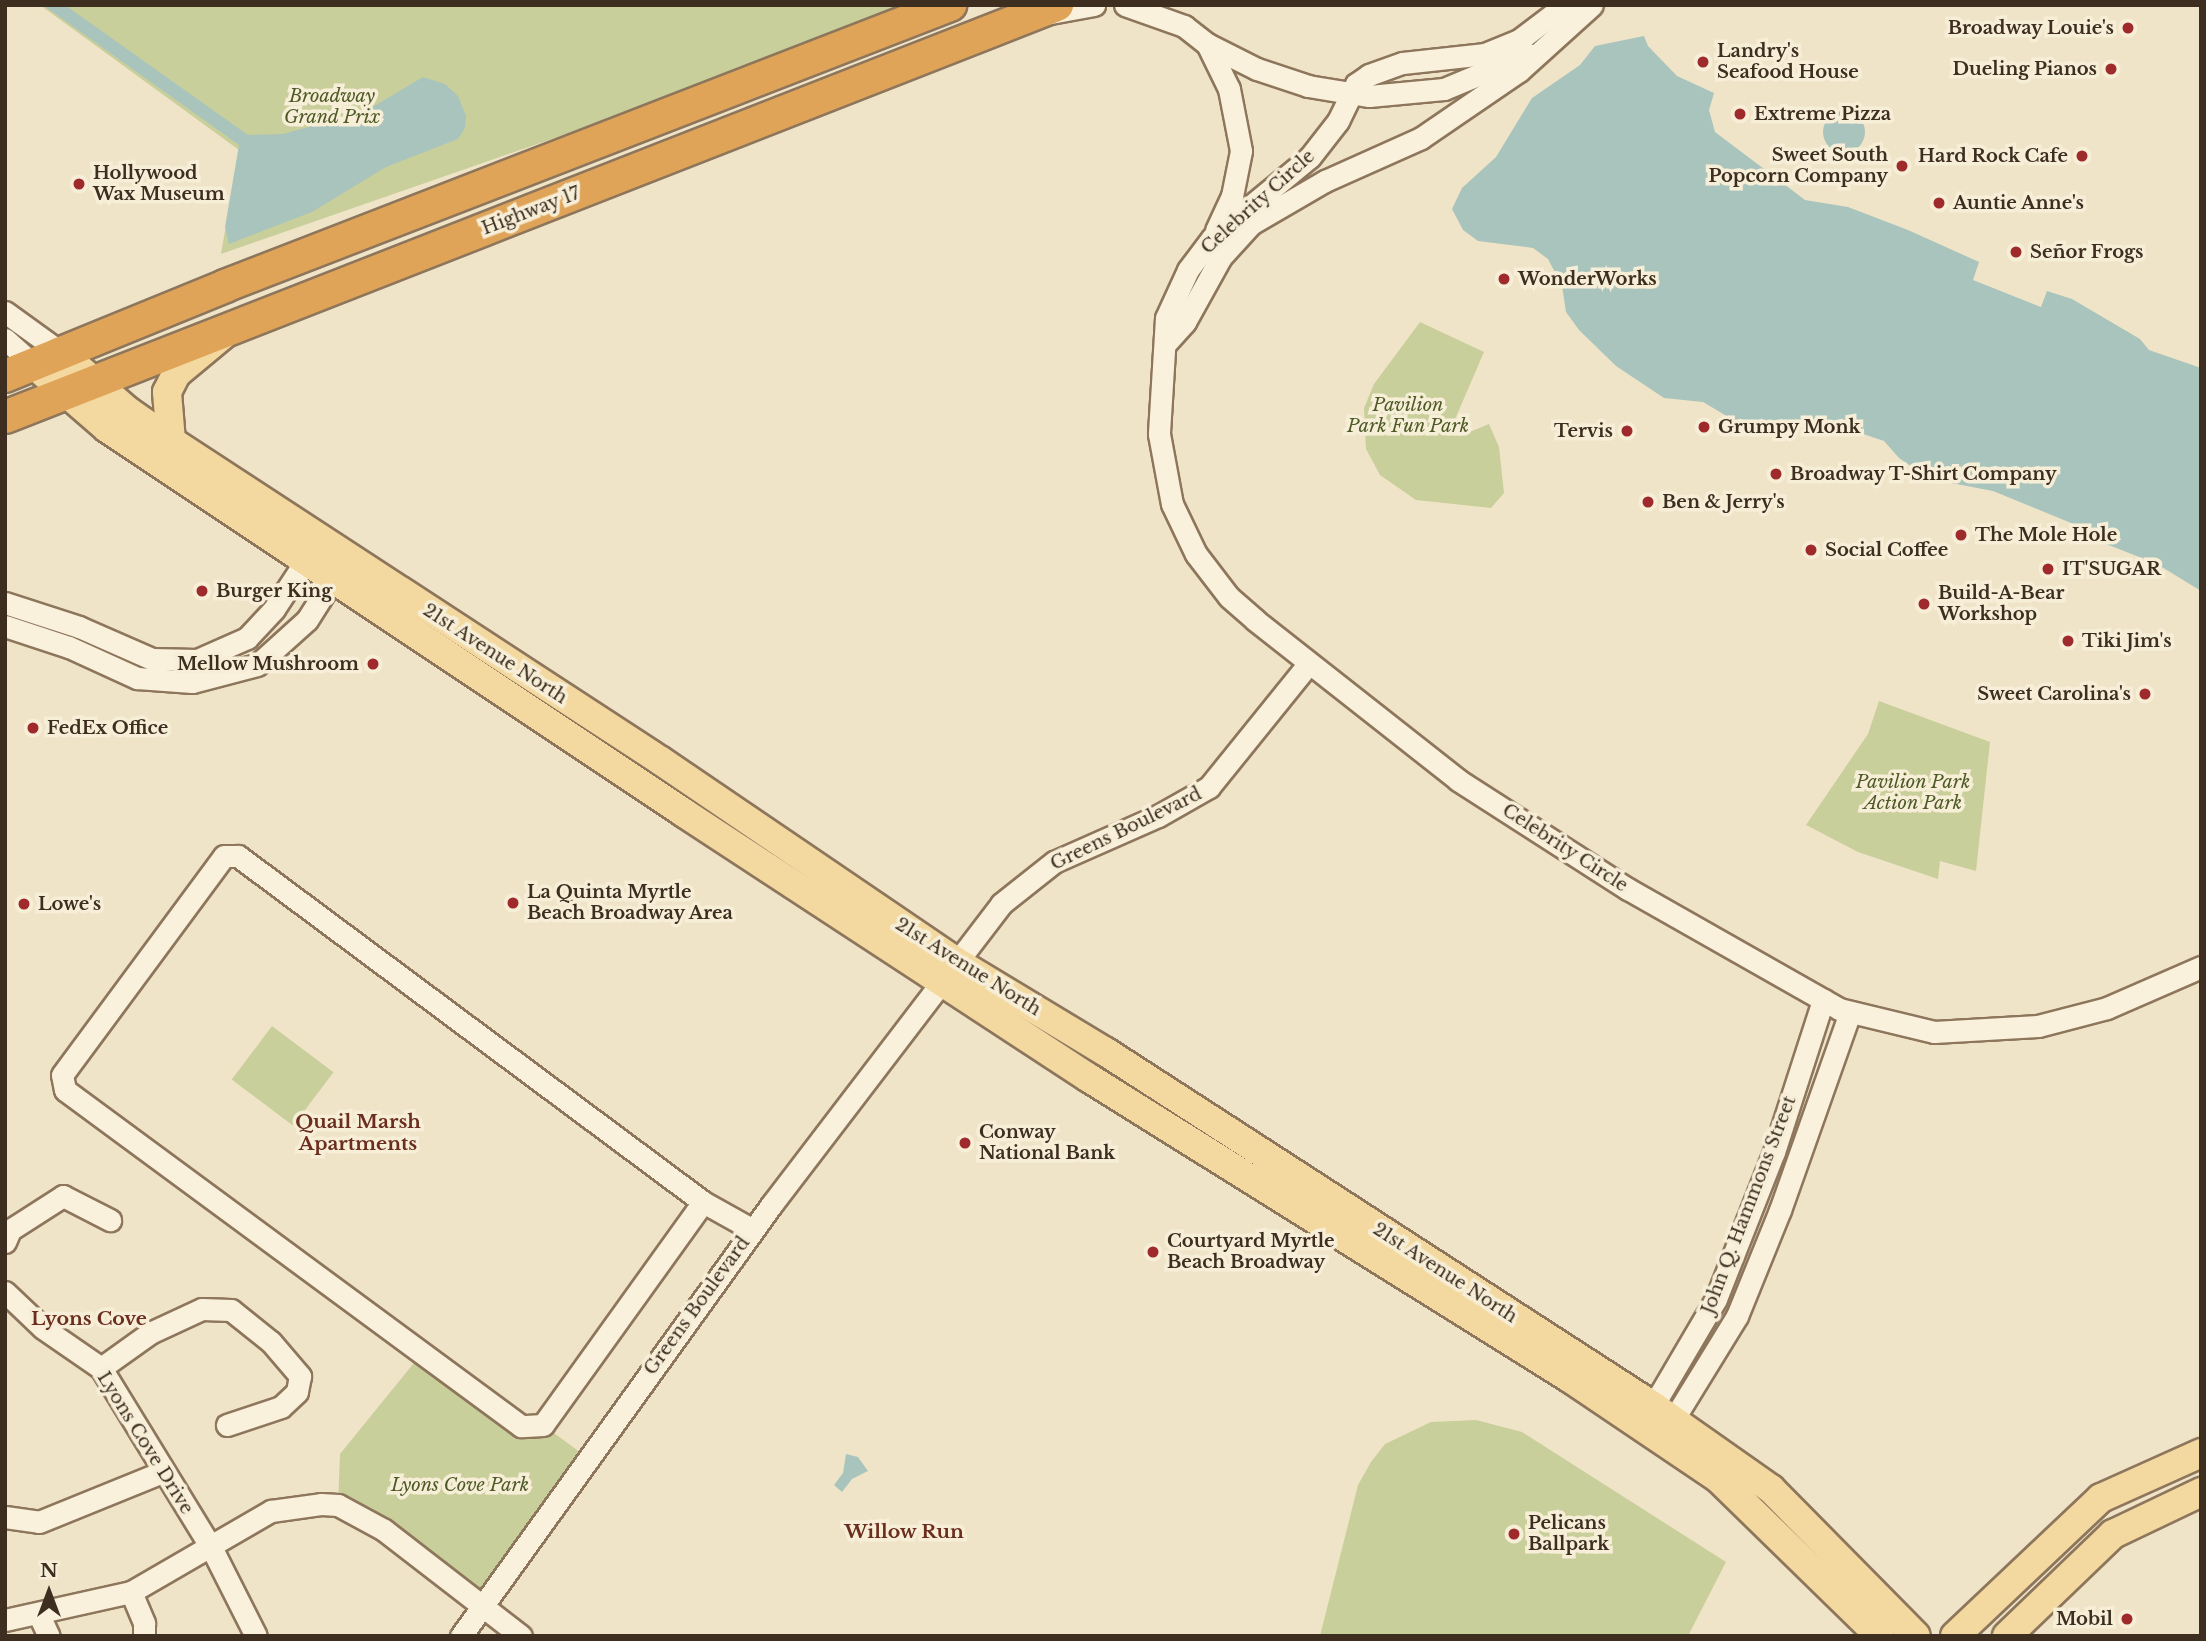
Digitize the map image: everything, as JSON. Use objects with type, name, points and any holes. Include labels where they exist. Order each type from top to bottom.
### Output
[{"type":"highway","points":[[33,363],[950,5]]},
{"type":"highway","name":"Highway 17","points":[[5,417],[1057,5]]},
{"type":"main road","points":[[170,440],[167,392],[176,374],[231,328]]},
{"type":"main road","name":"21st Avenue North","points":[[33,363],[80,387],[170,440],[313,551]]},
{"type":"main road","name":"21st Avenue North","points":[[80,387],[107,428],[313,551],[948,971],[1771,1489],[1916,1636]]},
{"type":"main road","name":"21st Avenue North","points":[[1659,1419],[1880,1636]]},
{"type":"main road","points":[[1955,1636],[2101,1498],[2201,1453]]},
{"type":"main road","points":[[2007,1636],[2113,1534],[2201,1492]]},
{"type":"street","points":[[1026,18],[1094,5]]},
{"type":"street","points":[[1125,5],[1155,12],[1207,44],[1269,73],[1308,86],[1351,93],[1395,96],[1444,89],[1545,46]]},
{"type":"street","name":"Celebrity Circle","points":[[1565,5],[1508,44],[1465,57],[1385,66],[1356,84],[1338,121],[1310,157],[1212,238],[1177,291],[1166,317],[1167,342],[1159,434],[1163,472],[1185,535],[1229,597],[1458,780],[1628,889],[1823,1000],[1850,1012],[1934,1032],[2038,1027],[2107,1008],[2201,967]]},
{"type":"street","name":"Celebrity Circle","points":[[1167,342],[1185,322],[1221,257],[1251,224],[1325,180],[1421,138],[1510,78],[1592,5]]},
{"type":"street","points":[[1207,44],[1229,89],[1241,151],[1232,196],[1212,238]]},
{"type":"street","name":"21st Avenue North","points":[[5,312],[33,363]]},
{"type":"street","name":"21st Avenue North","points":[[5,339],[33,363]]},
{"type":"street","points":[[5,603],[79,627],[152,659],[197,660],[247,638],[274,609],[313,551]]},
{"type":"street","points":[[5,626],[69,647],[138,678],[192,682],[257,665],[307,620],[340,569]]},
{"type":"street","name":"Greens Boulevard","points":[[461,1636],[753,1230],[948,971],[1002,904],[1054,862],[1158,816],[1209,787],[1309,663]]},
{"type":"street","points":[[703,1202],[543,1425],[521,1426],[65,1090],[62,1075],[224,856],[239,856],[703,1202],[753,1230]]},
{"type":"street","name":"John Q. Hammons Street","points":[[1659,1419],[1716,1299],[1773,1152],[1823,1000]]},
{"type":"street","name":"John Q. Hammons Street","points":[[1659,1419],[1737,1316],[1780,1210],[1850,1012]]},
{"type":"street","points":[[5,1242],[10,1230],[63,1196],[110,1220]]},
{"type":"street","name":"Lyons Cove Drive","points":[[5,1292],[43,1328],[101,1368],[162,1472],[212,1549],[256,1636]]},
{"type":"street","points":[[101,1368],[150,1333],[202,1309],[232,1310],[271,1342],[300,1376],[296,1392],[281,1407],[227,1425]]},
{"type":"street","points":[[5,1517],[38,1522],[162,1472]]},
{"type":"street","points":[[5,1620],[39,1615],[131,1592],[212,1549],[271,1511],[298,1505],[338,1505],[384,1530],[521,1636]]},
{"type":"street","points":[[131,1592],[144,1623],[144,1636]]},
{"type":"street","points":[[39,1615],[49,1636]]},
{"type":"green space","name":"Broadway Grand Prix","points":[[40,5],[937,5],[221,254],[239,150]]},
{"type":"green space","name":"Pavilion Park Fun Park","points":[[1420,322],[1484,352],[1450,431],[1460,436],[1489,424],[1499,447],[1504,493],[1491,508],[1416,500],[1380,475],[1366,449],[1364,408],[1374,384]]},
{"type":"green space","name":"Pavilion Park Action Park","points":[[1879,701],[1990,742],[1976,871],[1940,861],[1938,879],[1858,852],[1806,825],[1868,734]]},
{"type":"green space","points":[[272,1026],[333,1072],[293,1126],[232,1080]]},
{"type":"green space","name":"Lyons Cove Park","points":[[422,1353],[521,1426],[543,1425],[588,1458],[480,1606],[338,1505],[340,1454]]},
{"type":"green space","name":"Pelicans Ballpark","points":[[1476,1420],[1522,1432],[1726,1562],[1688,1636],[1320,1636],[1358,1485],[1371,1462],[1385,1444],[1431,1422]]},
{"type":"water","points":[[43,5],[65,5],[248,135],[283,134],[366,111],[423,77],[445,84],[458,96],[466,116],[465,128],[458,139],[386,167],[312,212],[229,244],[225,227],[239,145]]},
{"type":"water","points":[[1644,36],[1648,46],[1677,76],[1714,93],[1709,110],[1715,132],[1805,200],[1848,207],[1979,262],[1973,280],[2041,307],[2047,291],[2072,299],[2140,339],[2149,350],[2201,368],[2201,591],[2157,564],[2106,544],[2076,525],[1993,491],[1930,479],[1899,458],[1884,441],[1845,428],[1820,429],[1798,420],[1759,428],[1730,418],[1703,402],[1664,398],[1616,366],[1579,330],[1566,312],[1562,286],[1548,259],[1533,248],[1478,241],[1463,230],[1452,209],[1462,188],[1496,157],[1532,98],[1580,65],[1595,46]]},
{"type":"water","points":[[1844,111],[1859,117],[1865,132],[1859,147],[1844,153],[1829,147],[1823,132],[1829,117]]},
{"type":"water","points":[[846,1454],[858,1457],[868,1471],[852,1479],[842,1492],[834,1485],[843,1473]]},
{"type":"place","name":"Broadway Louie's","points":[[2128,28]]},
{"type":"place","name":"Landry's Seafood House","points":[[1703,62]]},
{"type":"place","name":"Dueling Pianos","points":[[2111,69]]},
{"type":"place","name":"Extreme Pizza","points":[[1740,114]]},
{"type":"place","name":"Hard Rock Cafe","points":[[2082,156]]},
{"type":"place","name":"Sweet South Popcorn Company","points":[[1902,166]]},
{"type":"place","name":"Hollywood Wax Museum","points":[[79,184]]},
{"type":"place","name":"Auntie Anne's","points":[[1939,203]]},
{"type":"place","name":"Señor Frogs","points":[[2016,252]]},
{"type":"place","name":"WonderWorks","points":[[1504,279]]},
{"type":"place","name":"Grumpy Monk","points":[[1704,427]]},
{"type":"place","name":"Tervis","points":[[1627,431]]},
{"type":"place","name":"Broadway T-Shirt Company","points":[[1776,474]]},
{"type":"place","name":"Ben & Jerry's","points":[[1648,502]]},
{"type":"place","name":"The Mole Hole","points":[[1961,535]]},
{"type":"place","name":"Social Coffee","points":[[1811,550]]},
{"type":"place","name":"IT'SUGAR","points":[[2048,569]]},
{"type":"place","name":"Burger King","points":[[202,591]]},
{"type":"place","name":"Build-A-Bear Workshop","points":[[1924,604]]},
{"type":"place","name":"Tiki Jim's","points":[[2068,641]]},
{"type":"place","name":"Mellow Mushroom","points":[[373,664]]},
{"type":"place","name":"Sweet Carolina's","points":[[2145,694]]},
{"type":"place","name":"FedEx Office","points":[[33,728]]},
{"type":"place","name":"La Quinta Myrtle Beach Broadway Area","points":[[513,903]]},
{"type":"place","name":"Lowe's","points":[[24,904]]},
{"type":"place","name":"Conway National Bank","points":[[965,1143]]},
{"type":"place","name":"Courtyard Myrtle Beach Broadway","points":[[1153,1252]]},
{"type":"place","name":"Pelicans Ballpark","points":[[1514,1534]]},
{"type":"place","name":"Mobil","points":[[2127,1619]]},
{"type":"district","name":"Quail Marsh Apartments","points":[[358,1133]]},
{"type":"district","name":"Lyons Cove","points":[[89,1319]]},
{"type":"district","name":"Willow Run","points":[[904,1532]]}]
